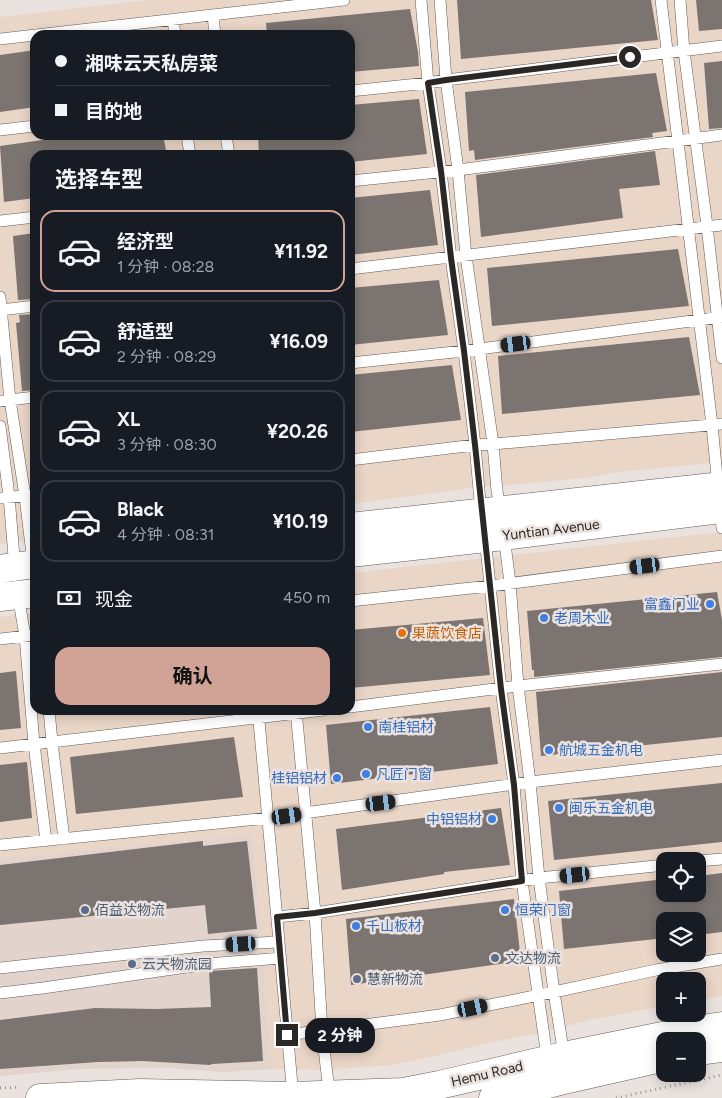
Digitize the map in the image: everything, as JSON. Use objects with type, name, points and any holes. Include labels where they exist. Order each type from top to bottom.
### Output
[{"type":"street","name":"Yuntian Avenue","points":[[355,527],[493,524],[721,504]]},
{"type":"street","name":"Yuntian Avenue","points":[[355,552],[493,524]]},
{"type":"street","name":"Hemu Road","points":[[33,1092],[293,1096],[403,1092],[677,1032],[722,1026]]},
{"type":"street","points":[[706,1050],[722,1048]]},
{"type":"street","name":"Hemu Road","points":[[493,1098],[656,1059]]},
{"type":"lane","points":[[78,30],[344,0]]},
{"type":"lane","points":[[421,0],[428,83],[441,171],[475,445],[493,524],[510,583],[518,686],[539,878],[554,992],[556,1058]]},
{"type":"lane","points":[[440,0],[446,80],[458,170],[466,256],[493,444],[497,491],[493,524],[490,586],[514,785],[522,881],[545,1043],[556,1058]]},
{"type":"lane","points":[[661,0],[699,320],[717,425],[721,504]]},
{"type":"lane","points":[[680,0],[684,51],[720,318],[722,358]]},
{"type":"lane","points":[[213,15],[214,30]]},
{"type":"lane","points":[[173,19],[174,30]]},
{"type":"lane","points":[[0,39],[30,36]]},
{"type":"lane","points":[[355,90],[722,46]]},
{"type":"lane","points":[[0,130],[30,127]]},
{"type":"lane","points":[[355,181],[458,170],[722,135]]},
{"type":"lane","points":[[0,221],[30,218]]},
{"type":"lane","points":[[355,268],[722,225]]},
{"type":"lane","points":[[0,296],[5,401],[30,495],[5,497]]},
{"type":"lane","points":[[0,310],[30,307]]},
{"type":"lane","points":[[355,362],[464,351],[720,318]]},
{"type":"lane","points":[[5,401],[30,398]]},
{"type":"lane","points":[[355,459],[475,445],[717,425]]},
{"type":"lane","points":[[0,426],[5,497],[30,636],[0,639]]},
{"type":"lane","points":[[20,578],[30,549]]},
{"type":"lane","points":[[355,600],[490,586],[722,556]]},
{"type":"lane","points":[[355,706],[518,686],[722,664]]},
{"type":"lane","points":[[33,715],[34,744],[46,841]]},
{"type":"lane","points":[[49,715],[64,839]]},
{"type":"lane","points":[[0,748],[252,715]]},
{"type":"lane","points":[[259,715],[293,1096]]},
{"type":"lane","points":[[296,715],[315,913],[322,1031],[328,1083],[332,1095]]},
{"type":"lane","points":[[0,845],[268,818],[530,782],[722,760]]},
{"type":"lane","points":[[706,861],[722,859]]},
{"type":"lane","points":[[277,917],[315,913],[539,878],[656,866]]},
{"type":"lane","points":[[0,968],[203,946],[278,942]]},
{"type":"lane","points":[[0,993],[207,964],[281,958]]},
{"type":"lane","points":[[287,1035],[440,1015],[656,970],[722,959]]},
{"type":"path","points":[[616,1098],[722,1075]]},
{"type":"path","points":[[0,1088],[33,1092]]},
{"type":"shaded area","points":[[149,0],[722,0],[722,462],[617,472],[593,477],[479,487],[355,503],[355,150],[30,150],[30,541],[0,544],[0,17]]},
{"type":"shaded area","points":[[722,532],[722,996],[706,999],[706,972],[656,972],[656,1008],[594,1019],[540,1033],[393,1065],[322,1070],[272,1069],[252,834],[0,859],[0,617],[30,614],[30,715],[355,715],[355,572]]},
{"type":"shaded area","name":"云天物流园","points":[[252,834],[272,1069],[224,1072],[166,1068],[81,1069],[0,1076],[0,859]]},
{"type":"building","points":[[457,0],[651,0],[658,40],[461,59]]},
{"type":"building","points":[[696,0],[722,0],[722,29],[699,31]]},
{"type":"building","points":[[410,9],[419,66],[355,72],[355,30],[267,30],[266,23]]},
{"type":"building","points":[[30,51],[30,108],[0,112],[0,55]]},
{"type":"building","points":[[722,61],[722,128],[709,129],[704,63]]},
{"type":"building","points":[[656,73],[667,131],[652,133],[653,137],[475,160],[474,150],[469,151],[465,92]]},
{"type":"building","points":[[419,99],[427,154],[355,161],[355,150],[259,150],[258,140],[355,140],[355,105]]},
{"type":"building","points":[[43,140],[164,140],[166,150],[30,150],[30,199],[4,202],[0,146]]},
{"type":"building","points":[[655,151],[660,185],[619,189],[623,218],[481,237],[476,175]]},
{"type":"building","points":[[430,190],[438,245],[355,254],[355,198]]},
{"type":"building","points":[[30,234],[30,299],[18,300],[13,236]]},
{"type":"building","points":[[678,249],[689,306],[492,326],[487,268]]},
{"type":"building","points":[[439,280],[448,335],[355,344],[355,288]]},
{"type":"building","points":[[30,314],[30,390],[22,391],[16,323],[20,322],[19,315]]},
{"type":"building","points":[[689,337],[700,395],[502,414],[498,356]]},
{"type":"building","points":[[452,365],[461,420],[355,431],[355,375]]},
{"type":"building","points":[[717,592],[722,620],[722,657],[534,677],[527,611]]},
{"type":"building","points":[[483,618],[490,675],[355,688],[355,630]]},
{"type":"building","points":[[16,671],[21,728],[0,730],[0,673]]},
{"type":"building","points":[[722,672],[722,737],[541,756],[536,692]]},
{"type":"building","points":[[490,707],[498,764],[331,784],[326,725]]},
{"type":"building","points":[[234,737],[243,797],[76,814],[70,757]]},
{"type":"building","points":[[27,762],[32,818],[0,822],[0,765]]},
{"type":"building","points":[[722,783],[722,842],[554,860],[548,801]]},
{"type":"building","points":[[501,808],[510,865],[444,872],[444,874],[342,890],[336,829]]},
{"type":"building","points":[[203,841],[203,846],[247,841],[257,929],[208,934],[205,905],[0,925],[0,865]]},
{"type":"building","points":[[722,873],[722,932],[706,934],[706,912],[656,912],[656,939],[564,949],[559,891],[656,880],[656,902],[706,902],[706,875]]},
{"type":"building","points":[[514,899],[521,961],[351,985],[346,919]]},
{"type":"building","points":[[257,968],[263,1061],[210,1065],[143,1061],[98,1062],[0,1069],[0,1020],[95,1008],[156,1009],[211,1007],[209,971]]},
{"type":"place","name":"富鑫门业","points":[[710,604]]},
{"type":"place","name":"老周木业","points":[[544,618]]},
{"type":"place","name":"果蔬饮食店","points":[[402,633]]},
{"type":"place","name":"南桂铝材","points":[[368,727]]},
{"type":"place","name":"航城五金机电","points":[[549,750]]},
{"type":"place","name":"凡匠门窗","points":[[366,774]]},
{"type":"place","name":"桂铝铝材","points":[[337,778]]},
{"type":"place","name":"闽乐五金机电","points":[[559,808]]},
{"type":"place","name":"中铝铝材","points":[[492,819]]},
{"type":"place","name":"佰益达物流","points":[[85,910]]},
{"type":"place","name":"恒荣门窗","points":[[505,910]]},
{"type":"place","name":"千山板材","points":[[356,926]]},
{"type":"place","name":"文达物流","points":[[495,958]]},
{"type":"place","name":"云天物流园","points":[[132,964]]},
{"type":"place","name":"慧新物流","points":[[357,979]]},
{"type":"route","points":[[287,1035],[277,917],[315,913],[522,881],[514,785],[501,689],[464,351],[428,83],[630,57]]}]
